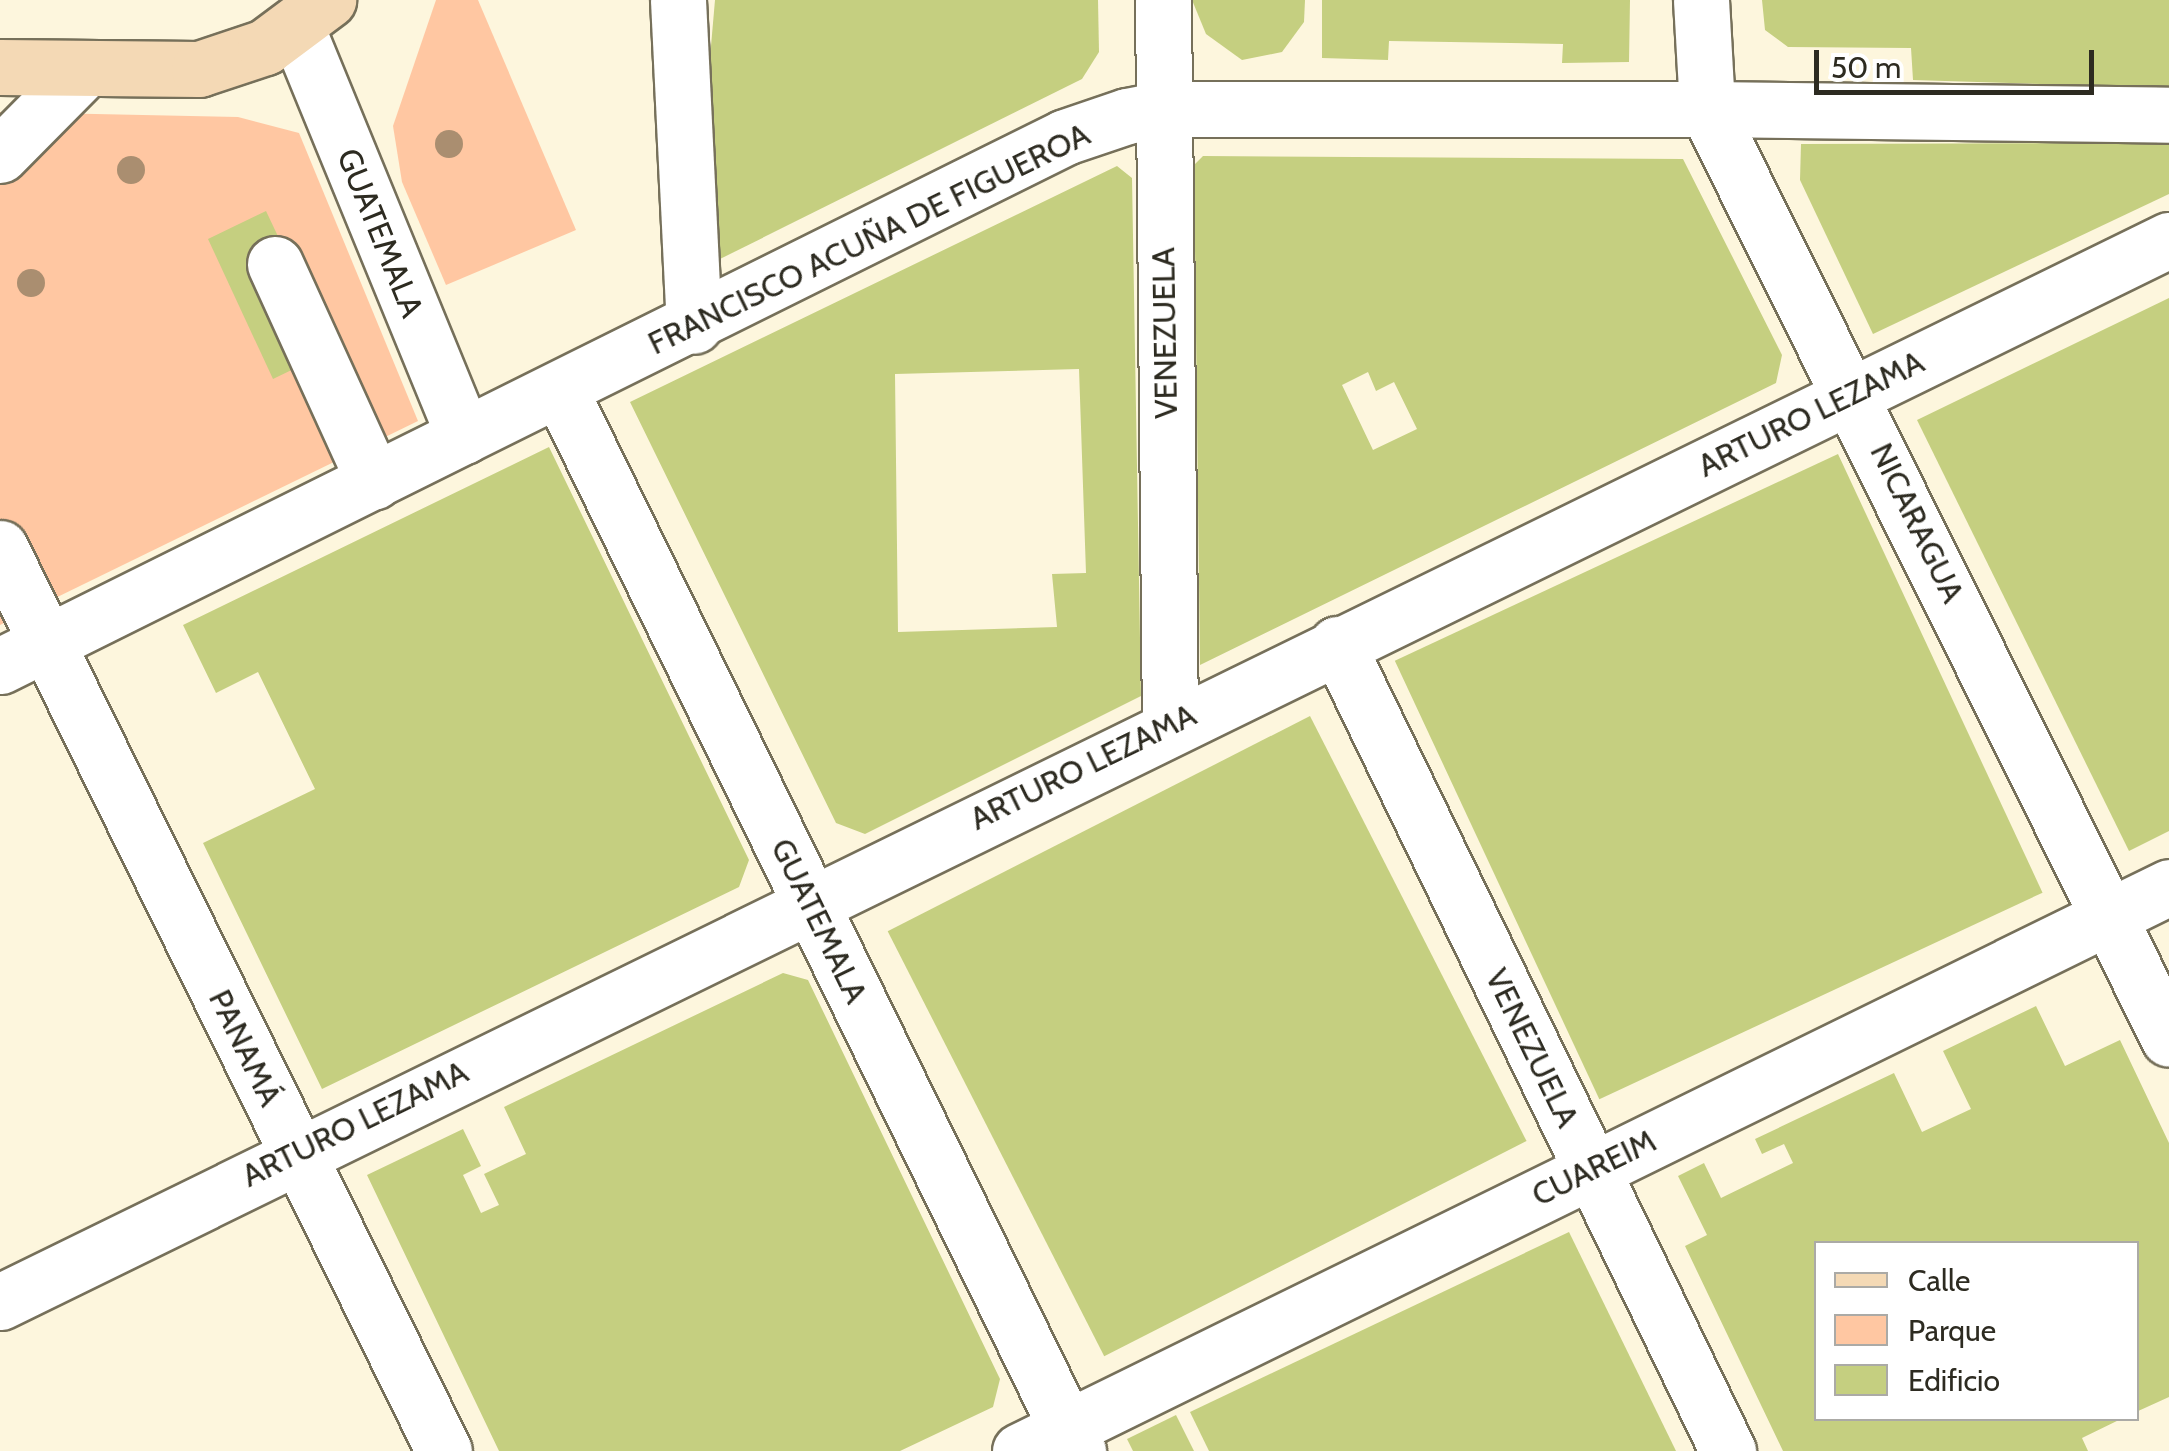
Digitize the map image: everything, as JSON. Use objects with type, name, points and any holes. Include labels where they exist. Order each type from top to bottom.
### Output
[{"type":"main road","points":[[0,67],[199,69],[313,15]]},
{"type":"street","points":[[678,0],[694,326]]},
{"type":"street","name":"VENEZUELA","points":[[1163,0],[1170,725]]},
{"type":"street","name":"NICARAGUA","points":[[1701,0],[1707,109],[1853,393],[2169,1038]]},
{"type":"street","name":"GUATEMALA","points":[[313,15],[464,436]]},
{"type":"street","points":[[0,155],[85,69]]},
{"type":"street","name":"FRANCISCO ACUÑA DE FIGUEROA","points":[[0,666],[694,326],[1065,136],[1162,109],[1707,109],[2169,116]]},
{"type":"street","name":"ARTURO LEZAMA","points":[[0,1302],[809,900],[2169,240]]},
{"type":"street","points":[[275,264],[374,481]]},
{"type":"street","name":"GUATEMALA","points":[[560,390],[809,900],[1055,1444]]},
{"type":"street","name":"PANAMÁ","points":[[0,548],[50,642],[444,1451]]},
{"type":"street","name":"VENEZUELA","points":[[1337,644],[1728,1451]]},
{"type":"street","name":"CUAREIM","points":[[1055,1444],[1592,1170],[2169,886]]},
{"type":"green space","points":[[436,0],[478,0],[576,230],[446,285],[402,182],[393,126]]},
{"type":"green space","points":[[0,112],[238,117],[299,133],[418,421],[0,625]]},
{"type":"building","points":[[715,0],[1098,0],[1099,52],[1082,79],[718,260],[707,92]]},
{"type":"building","points":[[1192,0],[1305,0],[1304,22],[1282,52],[1242,60],[1206,34]]},
{"type":"building","points":[[1322,0],[1630,0],[1629,62],[1562,63],[1563,44],[1389,41],[1388,60],[1322,58]]},
{"type":"building","points":[[1762,0],[2169,0],[2169,88],[1913,80],[1911,48],[1788,47],[1765,30]]},
{"type":"building","points":[[2169,143],[2169,194],[1873,334],[1800,180],[1801,144]]},
{"type":"building","points":[[1203,156],[1683,159],[1782,355],[1776,383],[1200,665],[1194,165]],"holes":[[[1368,372],[1376,391],[1394,382],[1417,429],[1373,450],[1342,385]]]},
{"type":"building","points":[[1117,166],[1132,178],[1141,696],[865,834],[836,823],[630,402]],"holes":[[[1079,369],[1086,573],[1052,574],[1057,627],[898,632],[895,374]]]},
{"type":"building","points":[[266,211],[284,249],[306,363],[273,379],[208,239]]},
{"type":"building","points":[[2169,298],[2169,831],[2129,851],[1917,420]]},
{"type":"building","points":[[549,447],[749,860],[739,887],[322,1089],[203,843],[315,789],[258,672],[216,693],[183,625]]},
{"type":"building","points":[[1838,454],[2043,893],[1599,1099],[1395,661]]},
{"type":"building","points":[[1310,716],[1527,1141],[1104,1356],[888,931]]},
{"type":"building","points":[[783,973],[808,980],[1000,1379],[993,1407],[900,1451],[499,1451],[367,1175],[463,1129],[481,1166],[463,1175],[481,1213],[499,1205],[484,1174],[526,1154],[504,1107]]},
{"type":"building","points":[[2036,1006],[2065,1066],[2120,1040],[2169,1143],[2169,1397],[2139,1411],[2139,1241],[1814,1241],[1814,1421],[2117,1421],[2082,1438],[2088,1451],[1783,1451],[1685,1246],[1707,1235],[1678,1176],[1704,1163],[1721,1198],[1793,1163],[1784,1144],[1762,1154],[1755,1139],[1894,1073],[1922,1132],[1971,1109],[1943,1051]]},
{"type":"building","points":[[1569,1232],[1676,1451],[1209,1451],[1190,1412]]},
{"type":"building","points":[[1176,1415],[1194,1451],[1133,1451],[1127,1439]]}]
